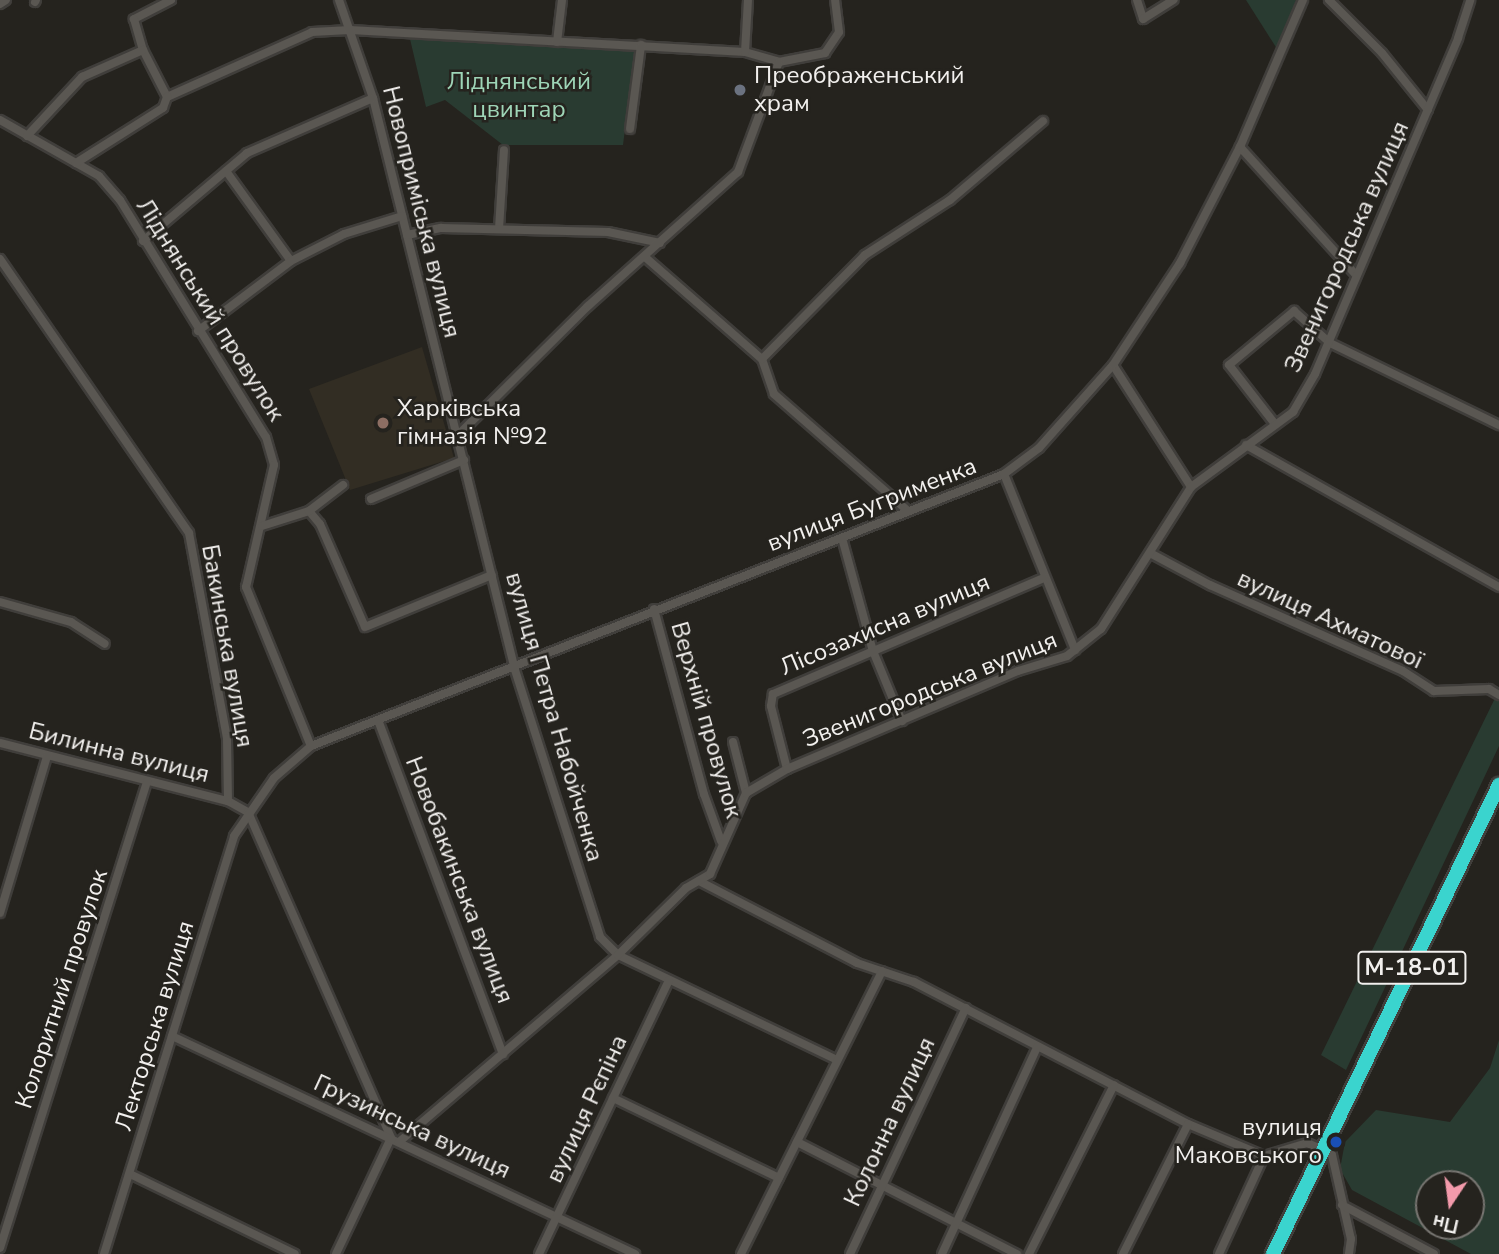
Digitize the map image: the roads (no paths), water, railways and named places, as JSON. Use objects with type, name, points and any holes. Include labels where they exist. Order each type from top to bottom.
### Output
[{"type":"highway","name":"М-18-01","points":[[1273,1254],[1326,1151],[1499,785]]},
{"type":"street","points":[[0,4],[6,0]]},
{"type":"street","points":[[167,97],[143,50],[134,19],[171,0]]},
{"type":"street","name":"Новоприміська вулиця","points":[[339,0],[373,98],[458,435]]},
{"type":"street","points":[[557,42],[562,0]]},
{"type":"street","points":[[745,52],[748,0]]},
{"type":"street","points":[[76,163],[163,108],[167,97],[312,32],[350,30],[641,45],[745,52],[779,62],[825,53],[839,32],[835,0]]},
{"type":"street","points":[[1137,0],[1143,19],[1173,0]]},
{"type":"street","name":"вулиця Бугрименка","points":[[247,812],[274,778],[311,746],[514,670],[654,609],[1004,474],[1070,418],[1113,365],[1180,263],[1240,147],[1303,0]]},
{"type":"street","points":[[1329,0],[1382,52],[1428,110]]},
{"type":"street","name":"Звенигородська вулиця","points":[[746,793],[787,769],[1075,650],[1101,629],[1191,487],[1293,412],[1331,343],[1355,274],[1428,110],[1470,0]]},
{"type":"street","points":[[630,129],[641,45]]},
{"type":"street","points":[[27,136],[82,77],[143,50]]},
{"type":"street","points":[[458,435],[588,306],[738,172],[779,62]]},
{"type":"street","points":[[143,241],[247,153],[373,98]]},
{"type":"street","name":"Ліднянський провулок","points":[[0,120],[99,176],[113,192],[266,438],[274,465],[246,587],[311,746]]},
{"type":"street","points":[[762,359],[865,255],[950,200],[1043,121]]},
{"type":"street","points":[[1240,147],[1355,274]]},
{"type":"street","points":[[499,229],[504,150]]},
{"type":"street","points":[[226,171],[291,261]]},
{"type":"street","points":[[198,331],[291,261],[344,234],[402,216]]},
{"type":"street","points":[[407,235],[441,228],[499,229],[608,233],[660,243]]},
{"type":"street","points":[[645,257],[762,359],[774,394],[908,511]]},
{"type":"street","name":"Бакинська вулиця","points":[[0,260],[189,533],[227,738],[228,801]]},
{"type":"street","points":[[1275,424],[1228,365],[1294,311],[1331,343],[1499,425]]},
{"type":"street","points":[[1113,365],[1191,487]]},
{"type":"street","name":"вулиця Петра Набойченка","points":[[458,435],[514,670],[600,937],[618,956],[837,1060]]},
{"type":"street","points":[[1246,445],[1499,587]]},
{"type":"street","points":[[372,499],[464,460]]},
{"type":"street","points":[[1004,474],[1075,650]]},
{"type":"street","points":[[262,526],[309,512],[343,485]]},
{"type":"street","points":[[309,512],[320,524],[365,627],[492,575]]},
{"type":"street","points":[[842,538],[873,651],[902,721]]},
{"type":"street","name":"вулиця Ахматової","points":[[1150,553],[1210,585],[1403,670],[1434,691],[1489,689],[1499,695]]},
{"type":"street","name":"Лісозахисна вулиця","points":[[787,769],[771,706],[773,694],[1044,578]]},
{"type":"street","points":[[0,601],[71,622],[105,644]]},
{"type":"street","name":"Верхній провулок","points":[[654,609],[704,794],[721,841]]},
{"type":"street","name":"Новобакинська вулиця","points":[[378,720],[503,1054]]},
{"type":"street","points":[[336,1254],[395,1140],[503,1054],[710,874],[721,841],[746,793],[733,742]]},
{"type":"street","name":"Билинна вулиця","points":[[0,743],[228,801]]},
{"type":"street","points":[[0,913],[47,756]]},
{"type":"street","name":"Колоритний провулок","points":[[0,1248],[147,782]]},
{"type":"street","points":[[228,801],[247,812],[395,1140]]},
{"type":"street","name":"Лекторська вулиця","points":[[104,1254],[234,836],[247,812]]},
{"type":"street","points":[[699,881],[857,963],[882,971],[966,1008],[1188,1124],[1264,1156],[1307,1143],[1326,1151],[1332,1155],[1351,1239],[1349,1254]]},
{"type":"street","points":[[741,1254],[882,971]]},
{"type":"street","name":"вулиця Рєпіна","points":[[539,1254],[669,980]]},
{"type":"street","name":"Колонна вулиця","points":[[850,1254],[966,1008]]},
{"type":"street","name":"Грузинська вулиця","points":[[172,1035],[635,1254]]},
{"type":"street","points":[[942,1254],[953,1223],[1037,1047]]},
{"type":"street","points":[[1029,1254],[1114,1085]]},
{"type":"street","points":[[613,1098],[779,1178]]},
{"type":"street","points":[[1123,1254],[1188,1124]]},
{"type":"street","points":[[797,1142],[1017,1254]]},
{"type":"street","points":[[1219,1254],[1264,1156]]},
{"type":"street","points":[[130,1174],[295,1254]]},
{"type":"street","points":[[1342,1205],[1430,1253]]},
{"type":"place","name":"Преображенський храм","points":[[740,90]]},
{"type":"place","name":"Харківська гімназія №92","points":[[383,423]]},
{"type":"place","name":"вулиця Маковського","points":[[1336,1142]]},
{"type":"park label","name":"Ліднянський цвинтар","points":[[519,96]]}]
